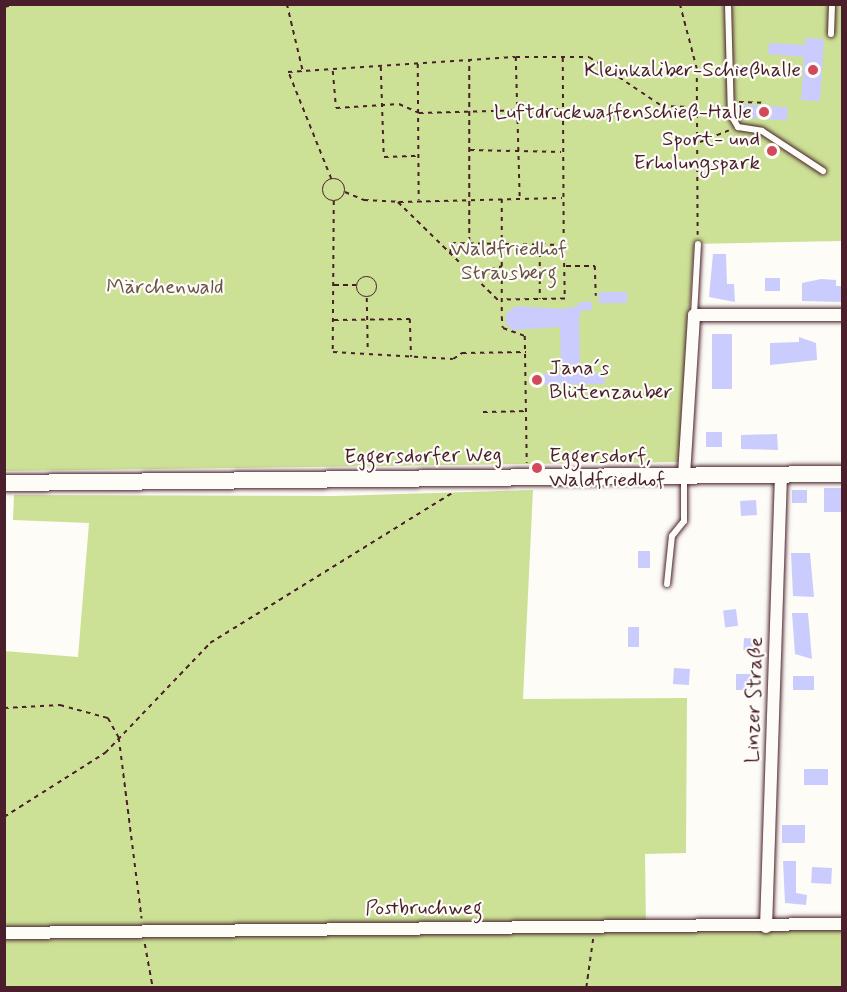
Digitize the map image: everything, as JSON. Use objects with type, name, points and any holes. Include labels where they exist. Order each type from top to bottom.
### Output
[{"type":"main road","name":"Eggersdorfer Weg","points":[[4,483],[843,474]]},
{"type":"street","points":[[684,475],[694,315],[843,315]]},
{"type":"street","name":"Linzer Straße","points":[[766,927],[781,474]]},
{"type":"street","name":"Postbruchweg","points":[[4,933],[766,927],[843,924]]},
{"type":"lane","points":[[728,4],[729,104],[738,127],[762,131],[823,171]]},
{"type":"lane","points":[[831,34],[832,4]]},
{"type":"lane","points":[[694,315],[698,244]]},
{"type":"lane","points":[[667,584],[672,536],[684,520],[684,475]]},
{"type":"path","points":[[4,7],[17,4]]},
{"type":"path","points":[[287,4],[303,72]]},
{"type":"path","points":[[680,4],[697,69],[700,142],[698,244]]},
{"type":"path","points":[[331,179],[291,85],[288,72],[516,57],[563,57],[601,62],[662,106],[698,107]]},
{"type":"path","points":[[516,57],[520,200]]},
{"type":"path","points":[[503,300],[565,299],[563,57]]},
{"type":"path","points":[[469,60],[469,243]]},
{"type":"path","points":[[418,64],[419,201]]},
{"type":"path","points":[[381,66],[384,157],[419,156]]},
{"type":"path","points":[[333,70],[336,108],[399,104],[419,112],[562,109]]},
{"type":"path","points":[[729,104],[764,103]]},
{"type":"path","points":[[700,142],[738,127]]},
{"type":"path","points":[[469,150],[562,152]]},
{"type":"path","points":[[331,179],[342,182],[345,192]]},
{"type":"path","points":[[331,179],[323,190],[334,201],[333,352],[368,352],[411,358],[526,352]]},
{"type":"path","points":[[334,201],[345,192]]},
{"type":"path","points":[[345,192],[364,200],[398,202],[469,198],[520,200],[563,198]]},
{"type":"path","points":[[502,199],[503,328],[525,336],[527,467]]},
{"type":"path","points":[[398,202],[502,304]]},
{"type":"path","points":[[450,254],[451,243],[564,245]]},
{"type":"path","points":[[540,244],[540,299]]},
{"type":"path","points":[[471,274],[503,266]]},
{"type":"path","points":[[565,266],[595,266],[596,296]]},
{"type":"path","points":[[333,285],[357,285],[367,277],[376,282],[376,292],[366,297]]},
{"type":"path","points":[[357,285],[366,297],[368,352]]},
{"type":"path","points":[[333,320],[410,318],[411,358]]},
{"type":"path","points":[[483,412],[526,411]]},
{"type":"path","points":[[4,817],[105,753],[210,643],[452,495],[455,478]]},
{"type":"path","points":[[4,708],[60,705],[92,713],[108,718],[119,738],[143,931],[153,987]]},
{"type":"path","points":[[586,987],[594,928]]},
{"type":"green space","points":[[4,5],[842,5],[842,241],[694,244],[679,462],[5,471]]},
{"type":"green space","points":[[533,490],[523,699],[687,698],[686,853],[645,854],[646,930],[842,927],[842,987],[5,987],[4,651],[78,657],[89,523],[13,520],[14,495],[335,496]]},
{"type":"building","name":"Kleinkaliber-Schießhalle","points":[[805,38],[824,39],[820,101],[801,100],[804,57],[768,54],[769,43],[805,45]]},
{"type":"building","name":"Luftdruckwaffenschieß-Halle","points":[[739,104],[788,107],[787,120],[738,117]]},
{"type":"building","points":[[713,254],[726,254],[727,284],[734,284],[735,302],[709,297]]},
{"type":"building","points":[[765,278],[780,278],[780,291],[765,291]]},
{"type":"building","points":[[821,279],[836,280],[836,286],[843,286],[843,302],[802,301],[802,283]]},
{"type":"building","points":[[599,292],[627,292],[627,303],[599,303]]},
{"type":"building","points":[[579,302],[592,302],[592,310],[582,310],[579,318],[580,373],[605,373],[605,384],[535,385],[535,374],[561,374],[560,327],[513,330],[506,324],[506,313],[517,306],[561,309],[578,306]]},
{"type":"building","points":[[712,334],[732,334],[732,389],[712,389]]},
{"type":"building","points":[[799,337],[816,343],[817,360],[770,365],[770,343],[799,342]]},
{"type":"building","points":[[706,432],[722,432],[722,447],[706,447]]},
{"type":"building","points":[[777,434],[778,450],[741,449],[741,435]]},
{"type":"building","points":[[824,488],[842,488],[842,512],[824,512]]},
{"type":"building","points":[[792,490],[807,490],[807,503],[792,503]]},
{"type":"building","points":[[756,500],[757,515],[741,516],[740,501]]},
{"type":"building","points":[[638,551],[650,551],[650,568],[638,568]]},
{"type":"building","points":[[791,553],[810,553],[814,597],[793,596]]},
{"type":"building","points":[[736,609],[738,626],[725,627],[723,611]]},
{"type":"building","points":[[792,613],[808,613],[812,659],[795,654]]},
{"type":"building","points":[[628,627],[639,627],[639,647],[628,647]]},
{"type":"building","points":[[744,638],[761,639],[760,651],[743,650]]},
{"type":"building","points":[[674,668],[690,669],[689,685],[673,684]]},
{"type":"building","points":[[736,674],[752,674],[752,690],[736,690]]},
{"type":"building","points":[[793,676],[814,676],[814,690],[793,690]]},
{"type":"building","points":[[804,769],[828,769],[828,785],[804,785]]},
{"type":"building","points":[[782,825],[805,825],[805,843],[782,843]]},
{"type":"building","points":[[783,861],[796,861],[796,893],[807,895],[806,905],[785,903]]},
{"type":"building","points":[[812,867],[832,868],[831,884],[811,883]]},
{"type":"place","name":"Kleinkaliber-Schießhalle","points":[[813,70]]},
{"type":"place","name":"Luftdruckwaffenschieß-Halle","points":[[764,112]]},
{"type":"place","name":"Sport- und Erholungspark","points":[[772,151]]},
{"type":"place","name":"Jana´s Blütenzauber","points":[[537,380]]},
{"type":"place","name":"Eggersdorf, Waldfriedhof","points":[[537,468]]},
{"type":"park label","name":"Waldfriedhof Strausberg","points":[[509,261]]},
{"type":"park label","name":"Märchenwald","points":[[165,287]]}]
